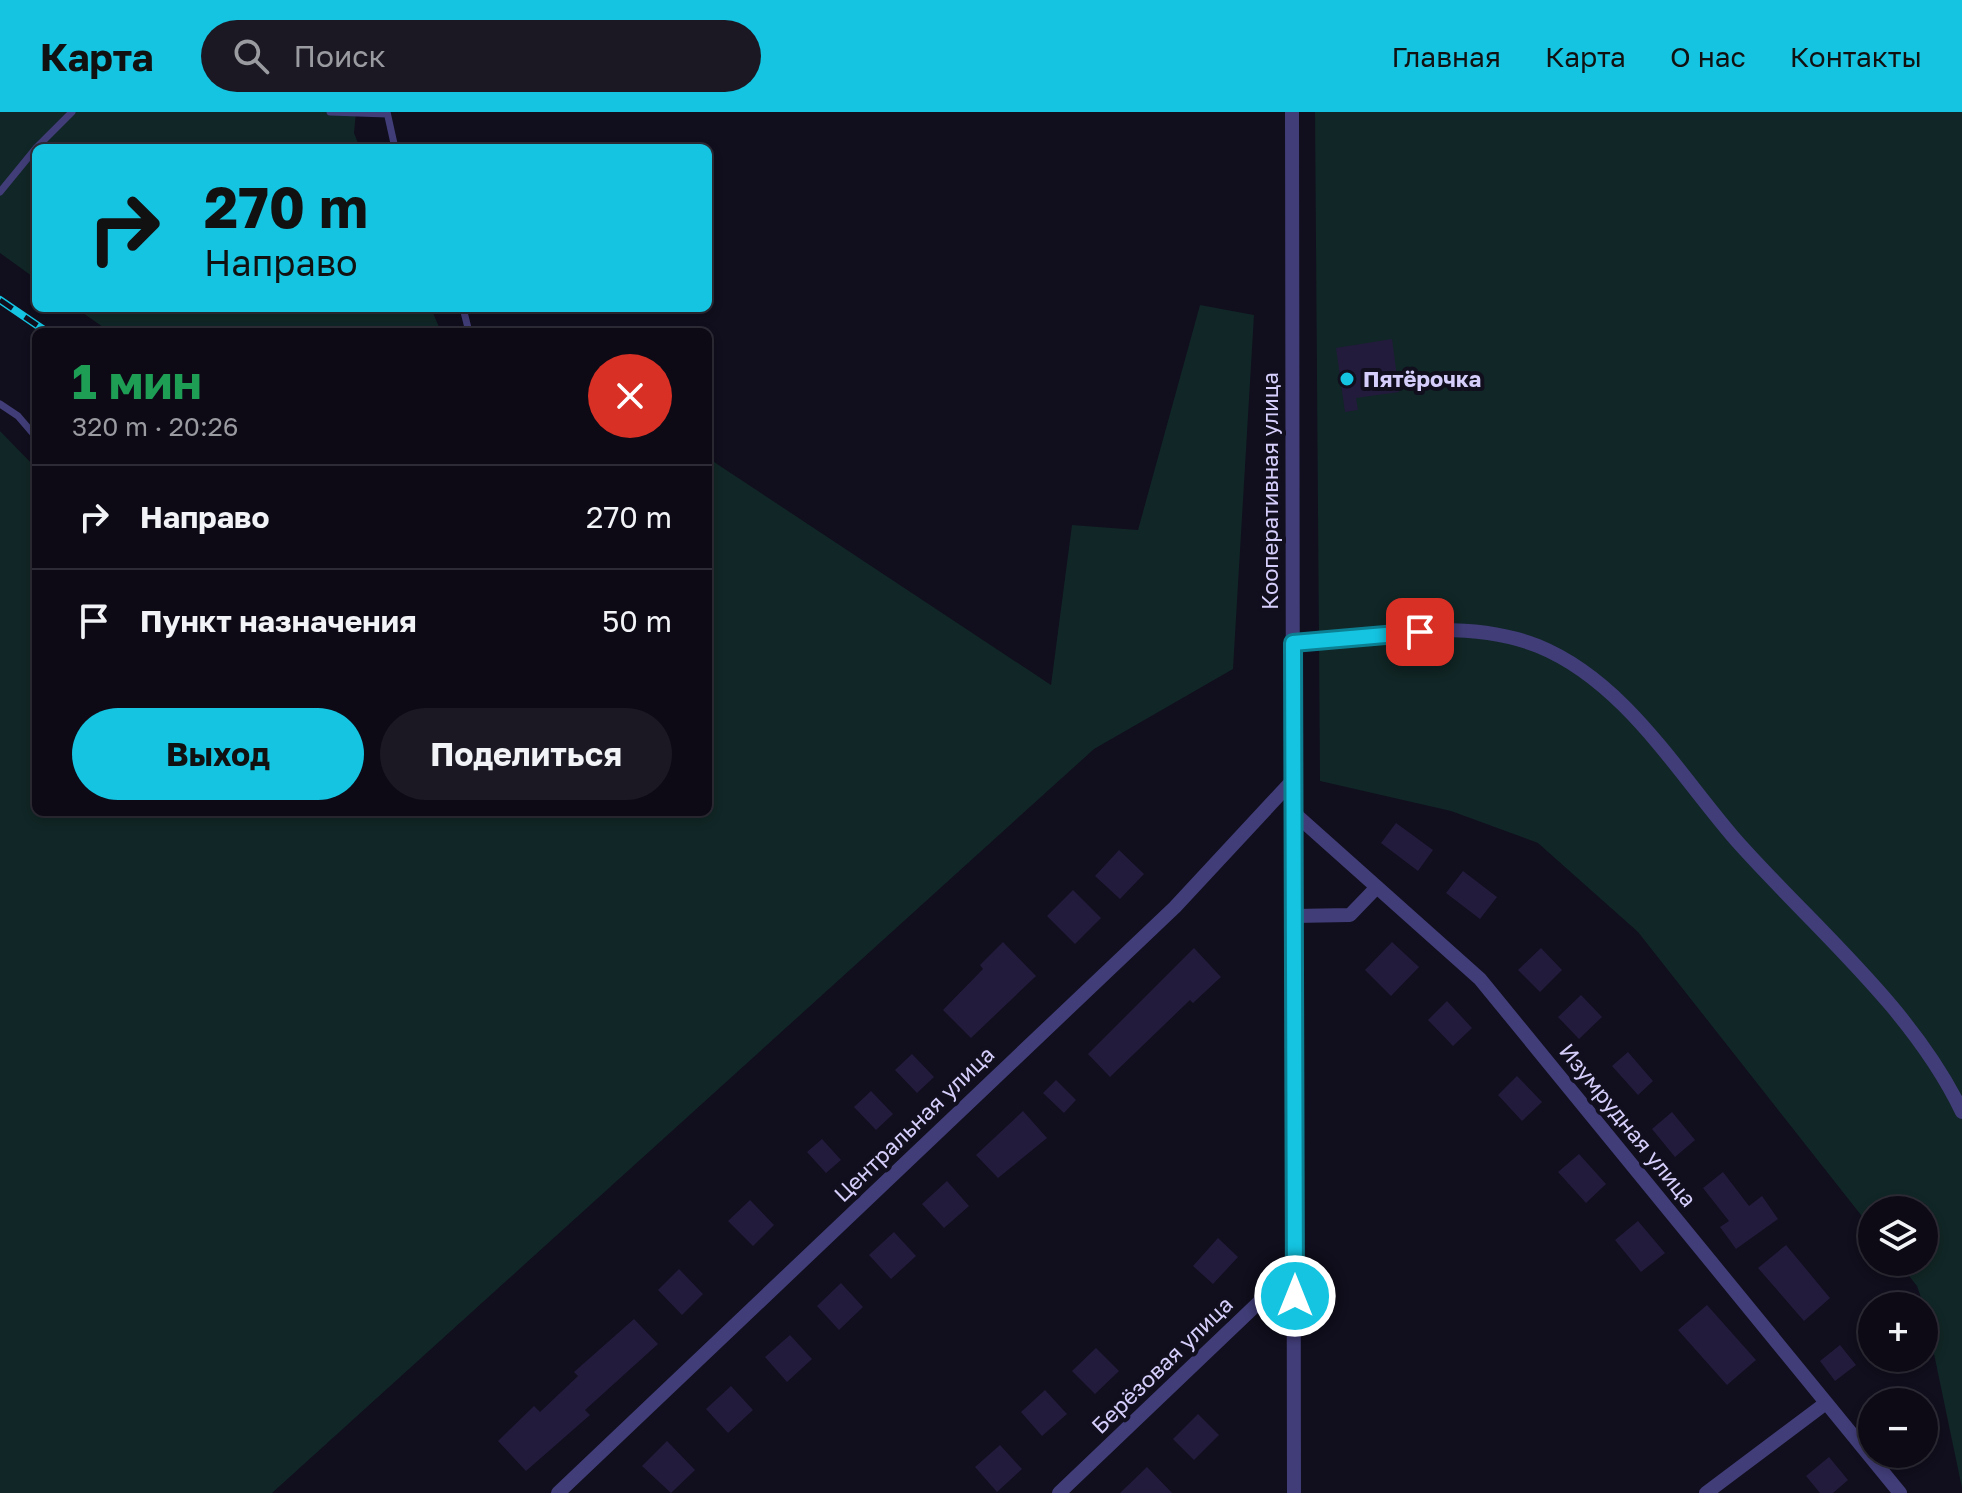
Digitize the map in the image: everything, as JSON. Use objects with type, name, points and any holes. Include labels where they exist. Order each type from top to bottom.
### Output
[{"type":"street","name":"Кооперативная улица","points":[[1292,112],[1294,1493]]},
{"type":"street","points":[[1293,643],[1401,632],[1504,635],[1539,646],[1581,669],[1639,725],[1734,838],[1910,1029],[1942,1070],[1962,1112]]},
{"type":"street","name":"Центральная улица","points":[[558,1493],[1175,907],[1293,780]]},
{"type":"street","name":"Изумрудная улица","points":[[1294,813],[1480,979],[1900,1493]]},
{"type":"street","points":[[1294,916],[1350,915],[1377,887]]},
{"type":"street","name":"Берёзовая улица","points":[[1059,1493],[1295,1268]]},
{"type":"street","points":[[1706,1493],[1826,1403]]},
{"type":"lane","points":[[40,144],[72,112]]},
{"type":"lane","points":[[330,112],[387,113],[394,144]]},
{"type":"lane","points":[[0,192],[32,153]]},
{"type":"lane","points":[[0,404],[18,416],[32,432]]},
{"type":"green space","points":[[0,112],[356,112],[354,133],[358,144],[32,144],[32,276],[0,253]]},
{"type":"green space","points":[[1315,112],[1962,112],[1962,1488],[1938,1372],[1938,1292],[1919,1292],[1909,1276],[1938,1276],[1938,1196],[1858,1196],[1858,1211],[1638,932],[1538,843],[1451,811],[1320,781]]},
{"type":"green space","points":[[1200,305],[1254,315],[1233,669],[1094,749],[272,1493],[0,1493],[0,431],[32,464],[32,816],[712,816],[712,461],[1051,685],[1072,525],[1138,530]]},
{"type":"green space","points":[[82,312],[433,312],[439,328],[104,328]]},
{"type":"building","points":[[1392,339],[1399,392],[1356,398],[1358,410],[1345,412],[1336,348]]},
{"type":"building","points":[[1396,823],[1433,850],[1418,871],[1381,843]]},
{"type":"building","points":[[1119,850],[1144,874],[1120,899],[1095,876]]},
{"type":"building","points":[[1463,871],[1497,897],[1480,919],[1446,893]]},
{"type":"building","points":[[1073,890],[1101,918],[1075,944],[1047,916]]},
{"type":"building","points":[[1003,942],[1036,976],[971,1038],[943,1010],[983,969],[980,965]]},
{"type":"building","points":[[1392,942],[1419,967],[1391,996],[1365,970]]},
{"type":"building","points":[[1194,948],[1221,977],[1193,1003],[1190,1000],[1110,1077],[1088,1054]]},
{"type":"building","points":[[1541,948],[1562,970],[1540,992],[1518,970]]},
{"type":"building","points":[[1581,995],[1602,1017],[1579,1039],[1558,1017]]},
{"type":"building","points":[[1447,1001],[1472,1028],[1453,1046],[1428,1020]]},
{"type":"building","points":[[1628,1052],[1653,1081],[1638,1095],[1612,1066]]},
{"type":"building","points":[[912,1054],[934,1077],[917,1093],[895,1070]]},
{"type":"building","points":[[1517,1076],[1542,1102],[1522,1121],[1498,1095]]},
{"type":"building","points":[[1056,1080],[1076,1100],[1064,1113],[1043,1093]]},
{"type":"building","points":[[871,1091],[893,1114],[876,1130],[854,1107]]},
{"type":"building","points":[[1023,1111],[1047,1138],[998,1178],[976,1155]]},
{"type":"building","points":[[1672,1112],[1695,1140],[1675,1157],[1652,1129]]},
{"type":"building","points":[[822,1139],[841,1160],[826,1173],[807,1152]]},
{"type":"building","points":[[1579,1154],[1606,1184],[1586,1203],[1558,1172]]},
{"type":"building","points":[[1723,1172],[1749,1206],[1762,1196],[1778,1219],[1736,1249],[1720,1227],[1729,1221],[1703,1188]]},
{"type":"building","points":[[947,1181],[969,1206],[944,1228],[922,1204]]},
{"type":"building","points":[[750,1200],[774,1225],[753,1246],[728,1221]]},
{"type":"building","points":[[1638,1221],[1665,1253],[1641,1272],[1615,1240]]},
{"type":"building","points":[[894,1232],[916,1256],[891,1279],[869,1255]]},
{"type":"building","points":[[1218,1238],[1238,1257],[1213,1284],[1193,1266]]},
{"type":"building","points":[[1786,1245],[1830,1298],[1804,1321],[1758,1268]]},
{"type":"building","points":[[679,1269],[703,1294],[682,1315],[658,1290]]},
{"type":"building","points":[[841,1283],[863,1307],[839,1330],[817,1306]]},
{"type":"building","points":[[1707,1305],[1756,1360],[1727,1385],[1678,1330]]},
{"type":"building","points":[[634,1319],[658,1344],[585,1410],[590,1415],[526,1471],[498,1441],[534,1406],[540,1412],[578,1376],[574,1372]]},
{"type":"building","points":[[790,1335],[812,1359],[787,1382],[765,1357]]},
{"type":"building","points":[[1840,1345],[1856,1365],[1835,1381],[1820,1361]]},
{"type":"building","points":[[1096,1348],[1119,1371],[1095,1394],[1072,1371]]},
{"type":"building","points":[[731,1386],[753,1410],[728,1433],[706,1409]]},
{"type":"building","points":[[1045,1390],[1067,1414],[1042,1436],[1021,1412]]},
{"type":"building","points":[[1198,1414],[1219,1435],[1194,1460],[1173,1439]]},
{"type":"building","points":[[667,1441],[695,1470],[671,1493],[642,1466]]},
{"type":"building","points":[[1000,1445],[1022,1469],[997,1492],[975,1467]]},
{"type":"building","points":[[1829,1457],[1848,1480],[1833,1493],[1820,1493],[1806,1476]]},
{"type":"building","points":[[1147,1467],[1172,1493],[1120,1493]]},
{"type":"railway","points":[[0,300],[41,328]]},
{"type":"place","name":"Пятёрочка","points":[[1347,379]]},
{"type":"route","points":[[1295,1296],[1293,643],[1420,632]]}]
